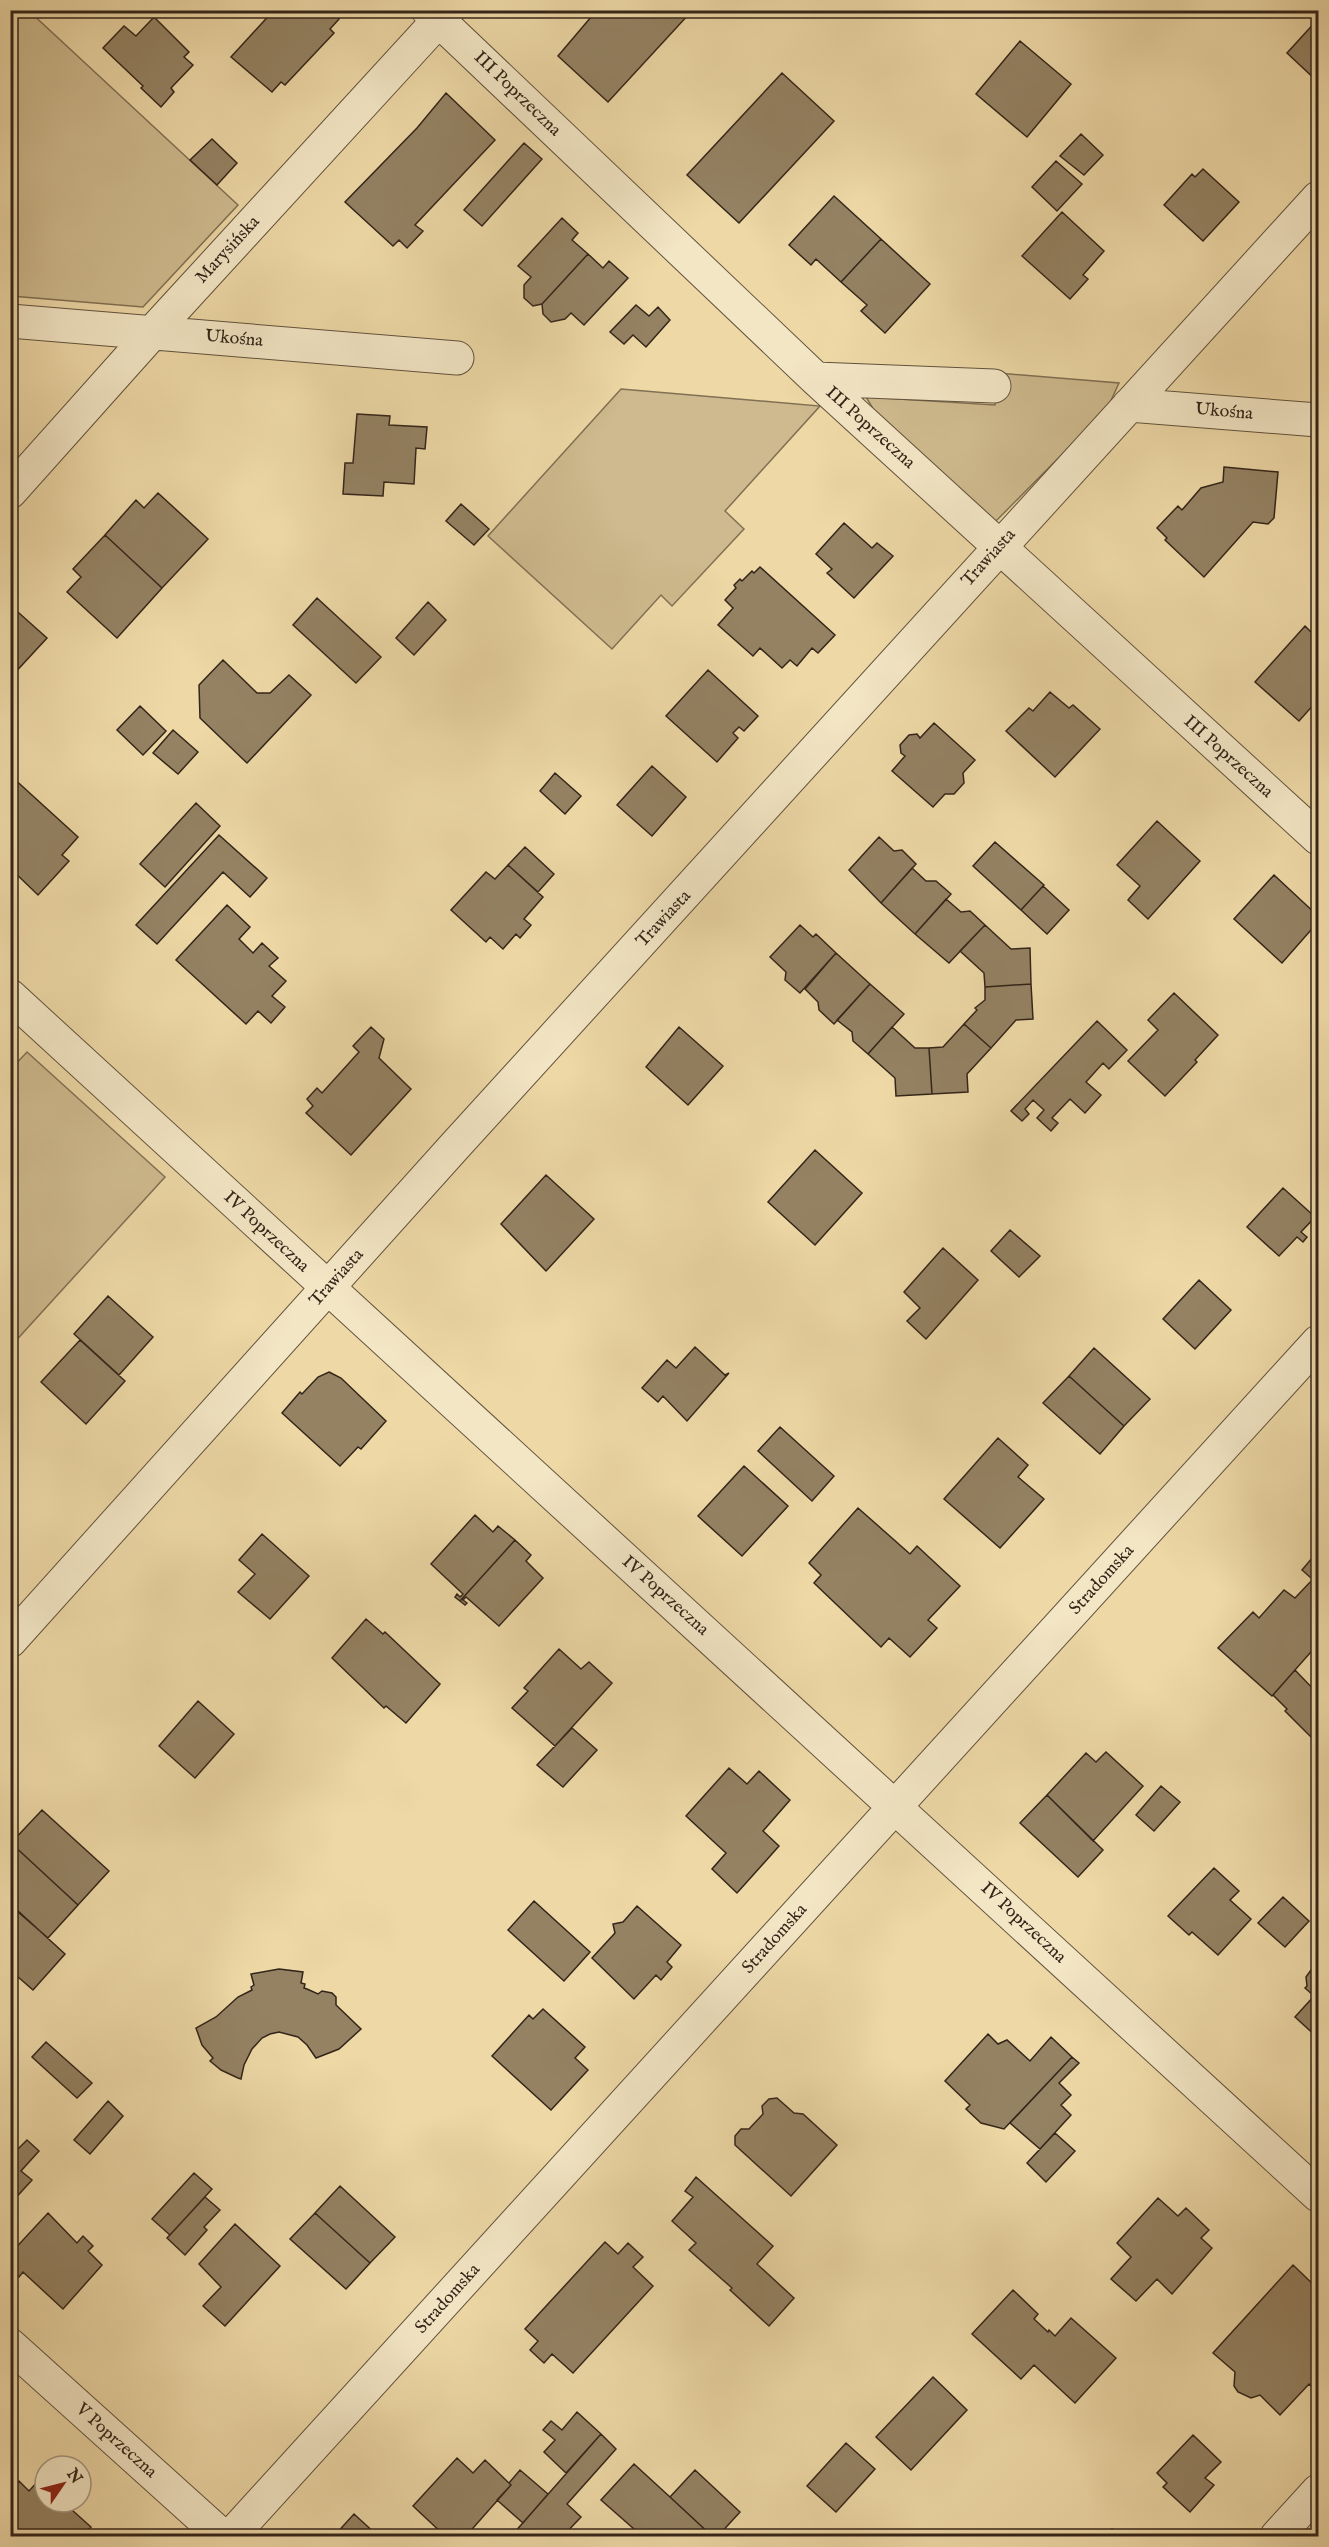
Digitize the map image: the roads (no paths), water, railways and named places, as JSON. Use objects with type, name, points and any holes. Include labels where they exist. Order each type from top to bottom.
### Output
[{"type":"street","name":"Marysińska","points":[[10,492],[439,14]]},
{"type":"street","name":"III Poprzeczna","points":[[439,14],[816,379],[1318,838]]},
{"type":"street","name":"Trawiasta","points":[[10,1641],[1000,546],[1318,198]]},
{"type":"street","name":"Ukośna","points":[[10,321],[457,358]]},
{"type":"street","points":[[816,379],[994,386]]},
{"type":"street","name":"Ukośna","points":[[1129,405],[1318,420]]},
{"type":"street","name":"IV Poprzeczna","points":[[10,996],[1318,2195]]},
{"type":"street","name":"Stradomska","points":[[231,2536],[1318,1342]]},
{"type":"street","name":"V Poprzeczna","points":[[10,2345],[222,2536]]},
{"type":"street","points":[[1277,2536],[1318,2491]]}]
